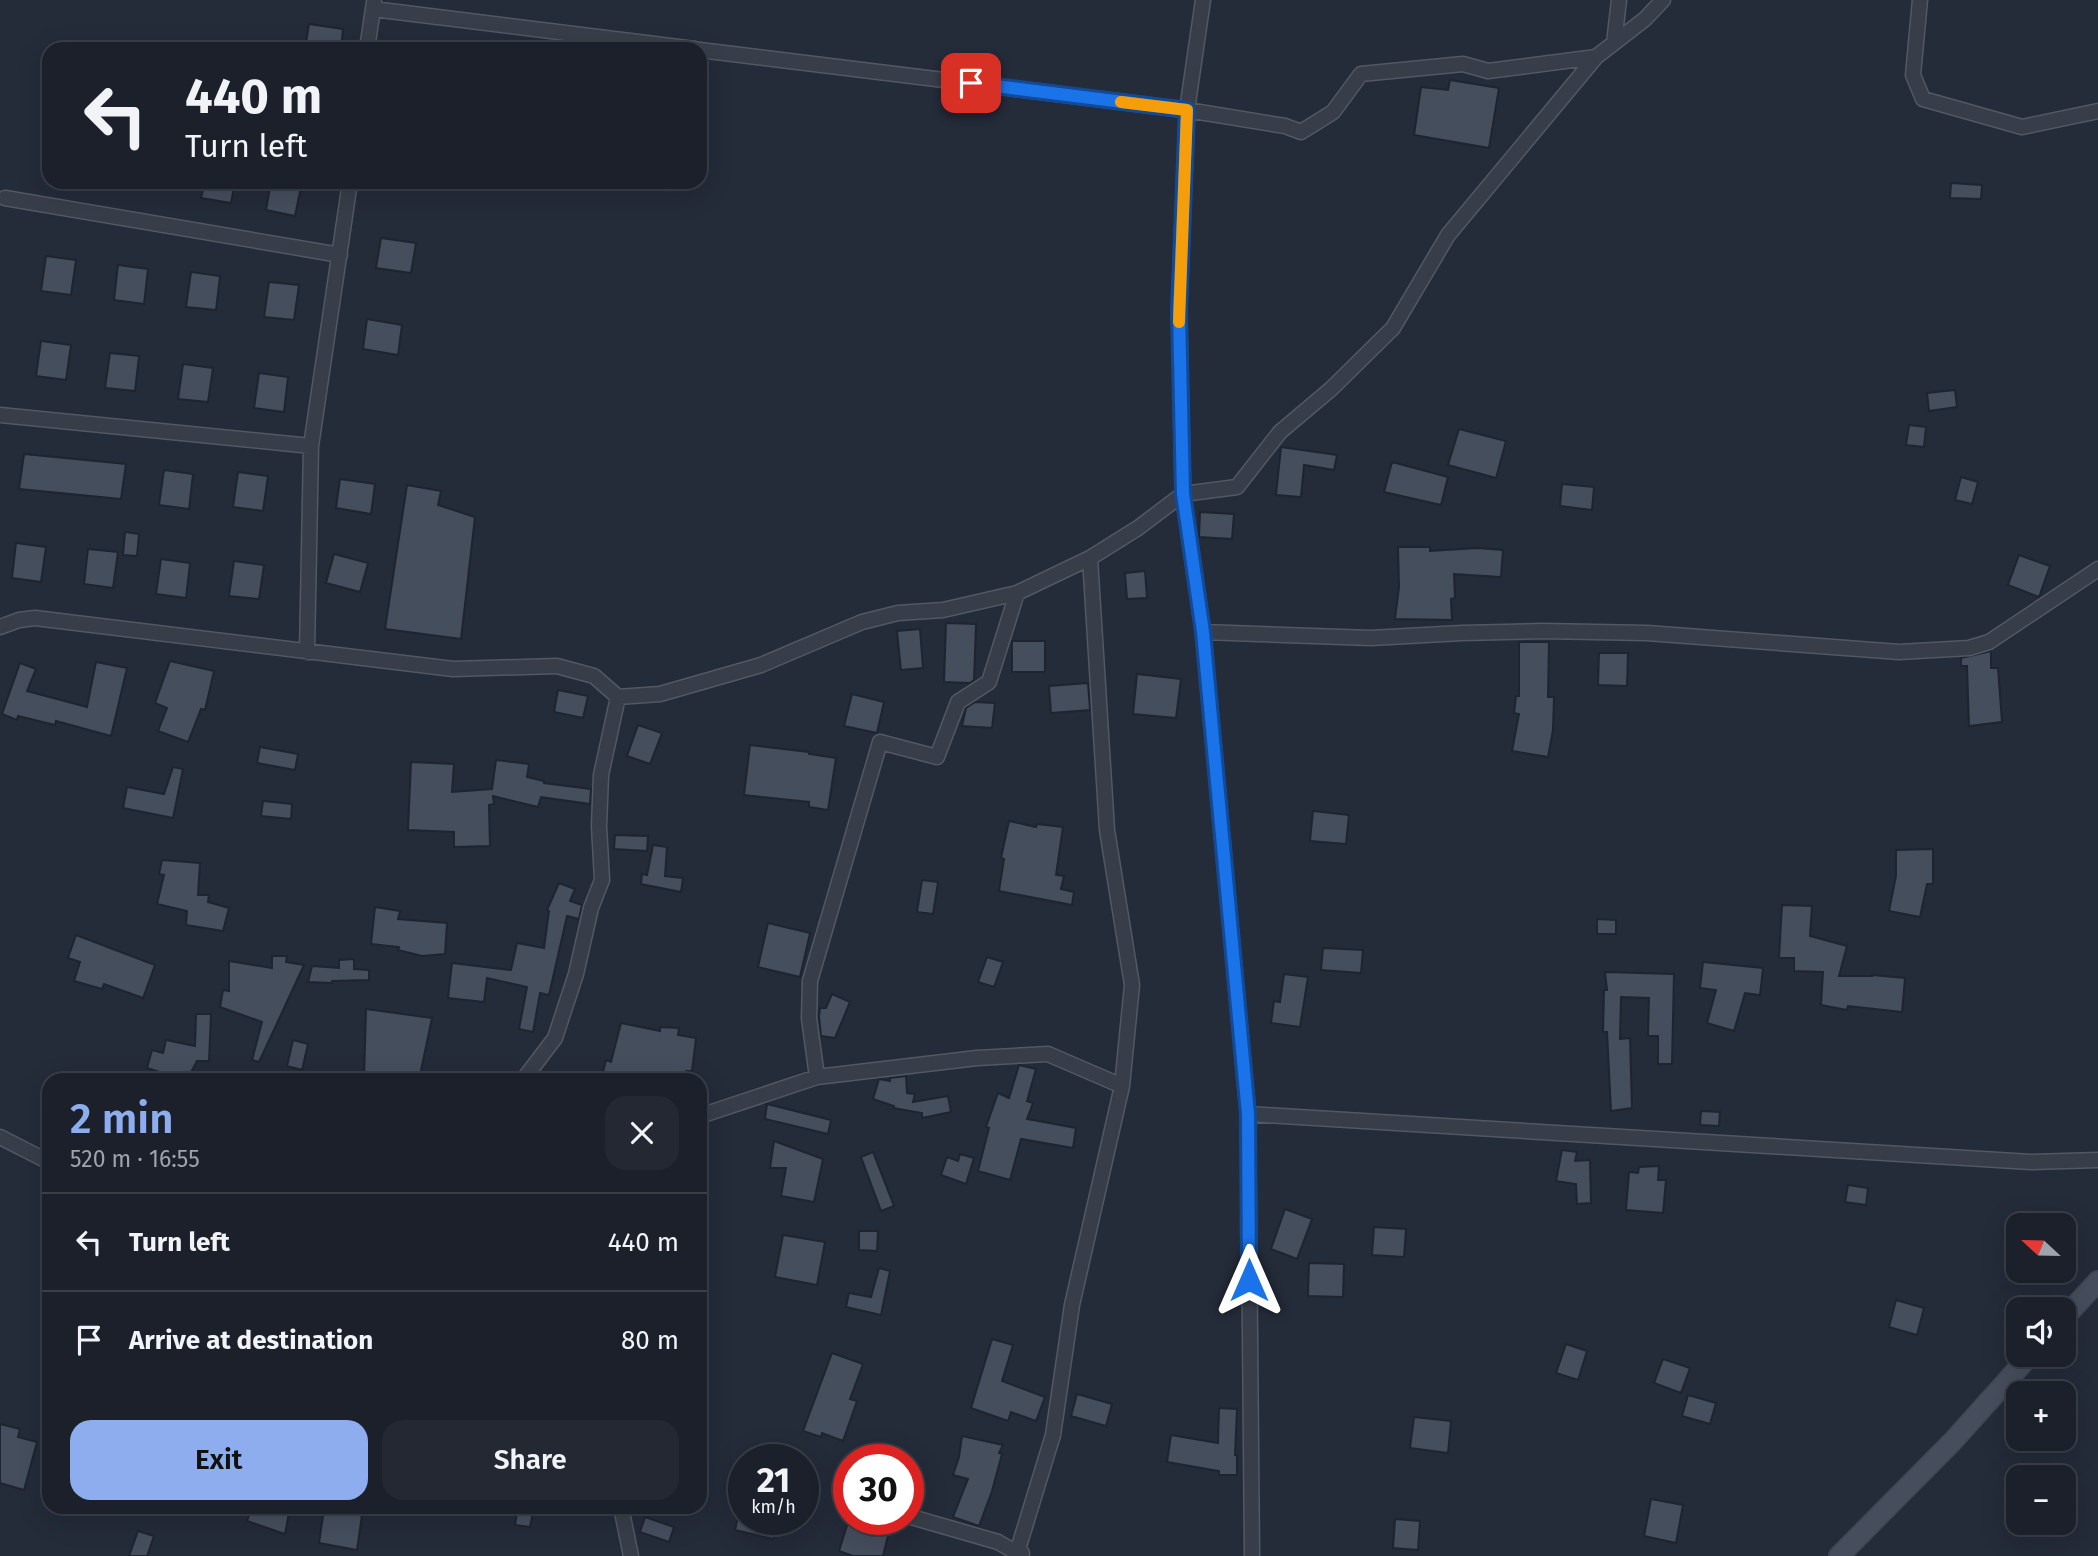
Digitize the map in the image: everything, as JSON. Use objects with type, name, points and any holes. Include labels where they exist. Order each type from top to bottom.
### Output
[{"type":"main road","points":[[2076,1305],[2098,1281]]},
{"type":"main road","points":[[1839,1556],[1953,1441],[2019,1367]]},
{"type":"street","points":[[1203,0],[1187,110],[1179,312],[1183,494],[1203,632],[1248,1114],[1252,1556]]},
{"type":"street","points":[[1614,43],[1619,0]]},
{"type":"street","points":[[0,627],[35,618],[453,668],[557,666],[594,676],[618,697],[660,694],[748,669],[862,622],[898,613],[943,610],[1017,593],[1090,558],[1138,528],[1183,494],[1237,486],[1280,432],[1331,389],[1393,328],[1448,235],[1596,57],[1645,19],[1663,0]]},
{"type":"street","points":[[1920,0],[1913,75],[1923,99],[2022,127],[2098,111]]},
{"type":"street","points":[[369,42],[373,4],[647,42]]},
{"type":"street","points":[[707,50],[1187,110],[1285,126],[1301,132],[1333,112],[1361,74],[1464,64],[1488,71],[1596,57]]},
{"type":"street","points":[[307,652],[311,446],[349,189]]},
{"type":"street","points":[[5,198],[340,255]]},
{"type":"street","points":[[0,415],[311,446]]},
{"type":"street","points":[[924,1521],[998,1542],[1020,1554],[1053,1435],[1072,1305],[1122,1086],[1132,985],[1107,830],[1090,558]]},
{"type":"street","points":[[1203,632],[1371,638],[1542,631],[1647,633],[1899,652],[1969,648],[1989,642],[2098,569]]},
{"type":"street","points":[[817,1077],[809,1018],[810,981],[880,742],[937,757],[958,702],[989,682],[1017,593]]},
{"type":"street","points":[[528,1073],[555,1038],[576,974],[590,908],[602,880],[599,826],[601,775],[618,697]]},
{"type":"street","points":[[707,1114],[817,1077],[903,1068],[920,1063],[1048,1054],[1122,1086]]},
{"type":"street","points":[[1248,1114],[2031,1163],[2098,1160]]},
{"type":"street","points":[[0,1137],[42,1158]]},
{"type":"street","points":[[622,1514],[631,1556]]},
{"type":"building","points":[[309,24],[343,29],[342,42],[306,42]]},
{"type":"building","points":[[1450,80],[1499,88],[1489,148],[1414,135],[1421,87],[1448,90]]},
{"type":"building","points":[[1951,183],[1982,185],[1981,199],[1950,198]]},
{"type":"building","points":[[203,189],[234,189],[231,203],[201,198]]},
{"type":"building","points":[[270,189],[301,189],[295,216],[266,210]]},
{"type":"building","points":[[381,238],[416,243],[411,273],[376,268]]},
{"type":"building","points":[[46,256],[76,260],[71,295],[41,291]]},
{"type":"building","points":[[118,265],[148,269],[144,304],[114,300]]},
{"type":"building","points":[[191,272],[220,276],[216,310],[186,307]]},
{"type":"building","points":[[269,282],[299,285],[294,320],[264,317]]},
{"type":"building","points":[[367,319],[402,325],[398,355],[363,349]]},
{"type":"building","points":[[41,341],[71,345],[66,380],[36,376]]},
{"type":"building","points":[[110,353],[139,356],[135,391],[105,388]]},
{"type":"building","points":[[183,364],[213,368],[208,402],[178,399]]},
{"type":"building","points":[[259,373],[288,377],[284,412],[254,408]]},
{"type":"building","points":[[1955,390],[1957,407],[1929,411],[1927,393]]},
{"type":"building","points":[[1909,425],[1926,427],[1924,447],[1906,445]]},
{"type":"building","points":[[1459,429],[1506,441],[1496,478],[1448,465]]},
{"type":"building","points":[[1281,447],[1337,455],[1334,470],[1304,465],[1301,497],[1276,495]]},
{"type":"building","points":[[24,454],[126,464],[121,499],[19,489]]},
{"type":"building","points":[[1392,462],[1448,477],[1441,505],[1384,492]]},
{"type":"building","points":[[164,470],[193,474],[189,509],[159,505]]},
{"type":"building","points":[[238,472],[268,476],[263,511],[233,507]]},
{"type":"building","points":[[1961,477],[1978,482],[1972,504],[1955,500]]},
{"type":"building","points":[[340,479],[375,484],[371,514],[336,508]]},
{"type":"building","points":[[1562,484],[1594,487],[1592,510],[1560,506]]},
{"type":"building","points":[[407,485],[441,491],[438,505],[475,517],[461,639],[385,629]]},
{"type":"building","points":[[1200,512],[1234,514],[1232,539],[1199,537]]},
{"type":"building","points":[[125,532],[139,534],[137,556],[123,555]]},
{"type":"building","points":[[16,543],[46,547],[41,582],[12,578]]},
{"type":"building","points":[[1398,547],[1430,547],[1430,551],[1478,548],[1503,550],[1501,577],[1454,574],[1452,620],[1395,619],[1399,587]]},
{"type":"building","points":[[88,549],[118,552],[113,588],[84,584]]},
{"type":"building","points":[[334,554],[368,563],[360,592],[326,583]]},
{"type":"building","points":[[2019,555],[2050,566],[2039,597],[2008,585]]},
{"type":"building","points":[[161,559],[190,563],[186,598],[156,594]]},
{"type":"building","points":[[234,561],[264,565],[259,599],[229,596]]},
{"type":"building","points":[[1145,571],[1147,598],[1127,599],[1125,573]]},
{"type":"building","points":[[946,623],[976,624],[974,680],[970,683],[944,682]]},
{"type":"building","points":[[920,629],[923,668],[901,670],[897,631]]},
{"type":"building","points":[[1012,641],[1045,641],[1045,672],[1012,672]]},
{"type":"building","points":[[1519,642],[1549,642],[1548,697],[1554,697],[1553,730],[1548,757],[1512,751],[1519,714],[1514,713],[1516,696],[1519,696]]},
{"type":"building","points":[[1991,651],[1991,668],[1998,668],[2002,722],[1969,726],[1967,666],[1961,666],[1961,658]]},
{"type":"building","points":[[1599,653],[1628,653],[1627,686],[1598,685]]},
{"type":"building","points":[[170,661],[214,671],[205,710],[201,709],[188,742],[158,731],[167,708],[155,703]]},
{"type":"building","points":[[96,662],[127,668],[111,736],[56,721],[55,725],[18,716],[17,720],[2,714],[20,663],[36,669],[27,691],[87,707]]},
{"type":"building","points":[[1137,674],[1181,679],[1176,718],[1133,714]]},
{"type":"building","points":[[1088,683],[1090,710],[1051,713],[1049,686]]},
{"type":"building","points":[[558,690],[588,696],[583,718],[554,712]]},
{"type":"building","points":[[852,694],[884,702],[877,733],[844,726]]},
{"type":"building","points":[[975,702],[995,703],[992,728],[962,726],[966,708]]},
{"type":"building","points":[[638,725],[662,733],[650,764],[627,756]]},
{"type":"building","points":[[750,745],[836,758],[828,810],[809,807],[809,802],[744,795]]},
{"type":"building","points":[[260,747],[298,754],[295,770],[257,763]]},
{"type":"building","points":[[496,760],[529,764],[527,777],[544,783],[591,789],[590,804],[541,797],[538,807],[493,796],[494,804],[489,805],[490,846],[454,847],[454,832],[408,830],[411,762],[454,764],[452,792],[492,789]]},
{"type":"building","points":[[173,767],[183,769],[173,818],[123,808],[127,787],[164,794]]},
{"type":"building","points":[[263,801],[292,804],[291,819],[261,816]]},
{"type":"building","points":[[1313,811],[1349,815],[1346,844],[1310,841]]},
{"type":"building","points":[[1009,821],[1036,827],[1037,824],[1063,827],[1056,875],[1064,876],[1061,889],[1074,892],[1072,905],[999,891],[1004,859],[1001,858]]},
{"type":"building","points":[[615,835],[648,836],[647,851],[614,849]]},
{"type":"building","points":[[653,845],[667,847],[665,876],[683,878],[681,892],[641,884],[642,874],[647,875]]},
{"type":"building","points":[[1933,849],[1933,884],[1927,884],[1920,917],[1889,911],[1896,876],[1896,850]]},
{"type":"building","points":[[162,860],[200,863],[198,895],[209,895],[208,902],[229,908],[223,931],[186,925],[187,911],[157,904],[164,875],[159,874]]},
{"type":"building","points":[[922,880],[938,882],[933,914],[917,912]]},
{"type":"building","points":[[559,883],[575,889],[570,901],[582,905],[579,919],[567,916],[549,995],[540,993],[533,1032],[519,1029],[527,987],[487,978],[484,1002],[448,998],[452,963],[511,970],[517,943],[544,948],[547,910]]},
{"type":"building","points":[[1782,905],[1812,906],[1810,936],[1847,946],[1839,976],[1905,978],[1902,1012],[1848,1006],[1847,1010],[1821,1005],[1823,972],[1794,971],[1794,958],[1779,958]]},
{"type":"building","points":[[375,907],[400,911],[398,919],[447,923],[445,954],[422,956],[398,950],[399,947],[371,944]]},
{"type":"building","points":[[1597,919],[1616,920],[1616,934],[1597,934]]},
{"type":"building","points":[[768,923],[810,933],[800,977],[758,967]]},
{"type":"building","points":[[76,935],[155,965],[143,998],[104,984],[102,989],[74,981],[80,962],[68,958]]},
{"type":"building","points":[[1323,948],[1363,950],[1361,973],[1321,970]]},
{"type":"building","points":[[272,956],[287,956],[286,962],[304,965],[259,1062],[252,1060],[262,1022],[220,1007],[223,990],[229,991],[229,961],[272,968]]},
{"type":"building","points":[[987,957],[1003,962],[994,987],[978,982]]},
{"type":"building","points":[[354,959],[354,969],[369,970],[369,980],[308,982],[312,966],[339,968],[339,960]]},
{"type":"building","points":[[1703,962],[1763,968],[1760,995],[1745,993],[1734,1031],[1707,1023],[1716,990],[1700,988]]},
{"type":"building","points":[[1605,972],[1674,974],[1672,1064],[1658,1064],[1658,1036],[1648,1036],[1649,998],[1621,997],[1620,1039],[1630,1038],[1632,1108],[1611,1111],[1607,1032],[1603,1032],[1604,990],[1607,990]]},
{"type":"building","points":[[1284,974],[1308,977],[1300,1027],[1271,1023],[1274,1001],[1280,1002]]},
{"type":"building","points":[[832,994],[850,1002],[835,1038],[821,1036],[819,1017],[820,1008],[826,1008]]},
{"type":"building","points":[[366,1009],[432,1018],[420,1073],[364,1073]]},
{"type":"building","points":[[196,1014],[211,1014],[209,1061],[197,1061],[191,1073],[156,1073],[157,1071],[147,1068],[152,1050],[163,1053],[166,1040],[195,1046]]},
{"type":"building","points":[[621,1023],[660,1031],[660,1027],[679,1028],[678,1035],[696,1038],[692,1071],[686,1073],[603,1073],[606,1060],[611,1062]]},
{"type":"building","points":[[293,1040],[308,1044],[302,1070],[287,1066]]},
{"type":"building","points":[[1019,1065],[1036,1069],[1027,1101],[1033,1103],[1027,1119],[1076,1128],[1073,1148],[1021,1139],[1010,1180],[978,1171],[989,1128],[986,1127],[998,1093],[1009,1098]]},
{"type":"building","points":[[906,1076],[907,1093],[915,1094],[913,1102],[948,1096],[951,1112],[922,1118],[922,1113],[893,1108],[894,1106],[873,1099],[879,1079],[890,1081],[890,1078]]},
{"type":"building","points":[[767,1104],[831,1120],[828,1134],[765,1119]]},
{"type":"building","points":[[1701,1111],[1720,1112],[1719,1126],[1700,1125]]},
{"type":"building","points":[[774,1141],[823,1159],[814,1202],[781,1196],[786,1168],[770,1168]]},
{"type":"building","points":[[1562,1150],[1577,1152],[1575,1161],[1590,1160],[1591,1203],[1577,1204],[1576,1184],[1556,1181]]},
{"type":"building","points":[[873,1152],[894,1206],[881,1211],[861,1157]]},
{"type":"building","points":[[960,1154],[974,1158],[966,1184],[941,1175],[947,1157],[958,1161]]},
{"type":"building","points":[[1659,1166],[1658,1180],[1666,1180],[1663,1213],[1626,1210],[1629,1172],[1638,1173],[1639,1167]]},
{"type":"building","points":[[1848,1185],[1868,1188],[1866,1205],[1845,1202]]},
{"type":"building","points":[[1285,1209],[1312,1219],[1297,1259],[1271,1249]]},
{"type":"building","points":[[1374,1227],[1406,1229],[1404,1257],[1372,1255]]},
{"type":"building","points":[[859,1231],[878,1231],[877,1251],[859,1250]]},
{"type":"building","points":[[783,1235],[825,1242],[817,1285],[775,1277]]},
{"type":"building","points":[[1309,1263],[1344,1264],[1343,1297],[1308,1296]]},
{"type":"building","points":[[879,1268],[890,1271],[881,1315],[846,1307],[849,1293],[871,1297]]},
{"type":"building","points":[[1896,1300],[1924,1308],[1917,1335],[1889,1327]]},
{"type":"building","points":[[992,1339],[1013,1345],[1002,1381],[1045,1397],[1036,1421],[1011,1412],[1008,1421],[971,1408]]},
{"type":"building","points":[[1566,1344],[1587,1351],[1578,1380],[1556,1373]]},
{"type":"building","points":[[832,1353],[863,1364],[850,1399],[857,1401],[843,1441],[822,1433],[821,1437],[803,1431]]},
{"type":"building","points":[[1663,1359],[1690,1368],[1681,1393],[1654,1383]]},
{"type":"building","points":[[1077,1394],[1112,1404],[1106,1426],[1071,1416]]},
{"type":"building","points":[[1688,1395],[1716,1403],[1710,1424],[1682,1416]]},
{"type":"building","points":[[1219,1408],[1237,1409],[1237,1475],[1219,1475],[1219,1471],[1167,1462],[1171,1435],[1218,1443]]},
{"type":"building","points":[[1414,1417],[1451,1421],[1448,1453],[1410,1448]]},
{"type":"building","points":[[0,1424],[20,1429],[18,1437],[37,1442],[24,1490],[0,1483]]},
{"type":"building","points":[[962,1436],[1003,1445],[992,1491],[979,1526],[953,1517],[968,1479],[953,1475]]},
{"type":"building","points":[[1651,1499],[1683,1505],[1676,1543],[1644,1536]]},
{"type":"building","points":[[250,1514],[289,1514],[285,1534],[247,1521]]},
{"type":"building","points":[[323,1514],[362,1515],[357,1550],[319,1543]]},
{"type":"building","points":[[517,1514],[533,1514],[530,1527],[515,1525]]},
{"type":"building","points":[[645,1517],[674,1527],[669,1542],[640,1532]]},
{"type":"building","points":[[1395,1519],[1420,1521],[1418,1550],[1393,1548]]},
{"type":"building","points":[[138,1531],[154,1536],[147,1556],[129,1556]]},
{"type":"building","points":[[756,1535],[775,1535],[773,1539]]},
{"type":"building","points":[[844,1535],[888,1535],[883,1556],[853,1556],[839,1551]]},
{"type":"slow traffic","points":[[1121,102],[1187,110],[1179,322]]},
{"type":"route","points":[[971,83],[1187,110],[1179,312],[1183,494],[1203,632],[1248,1114],[1249,1280]]}]
